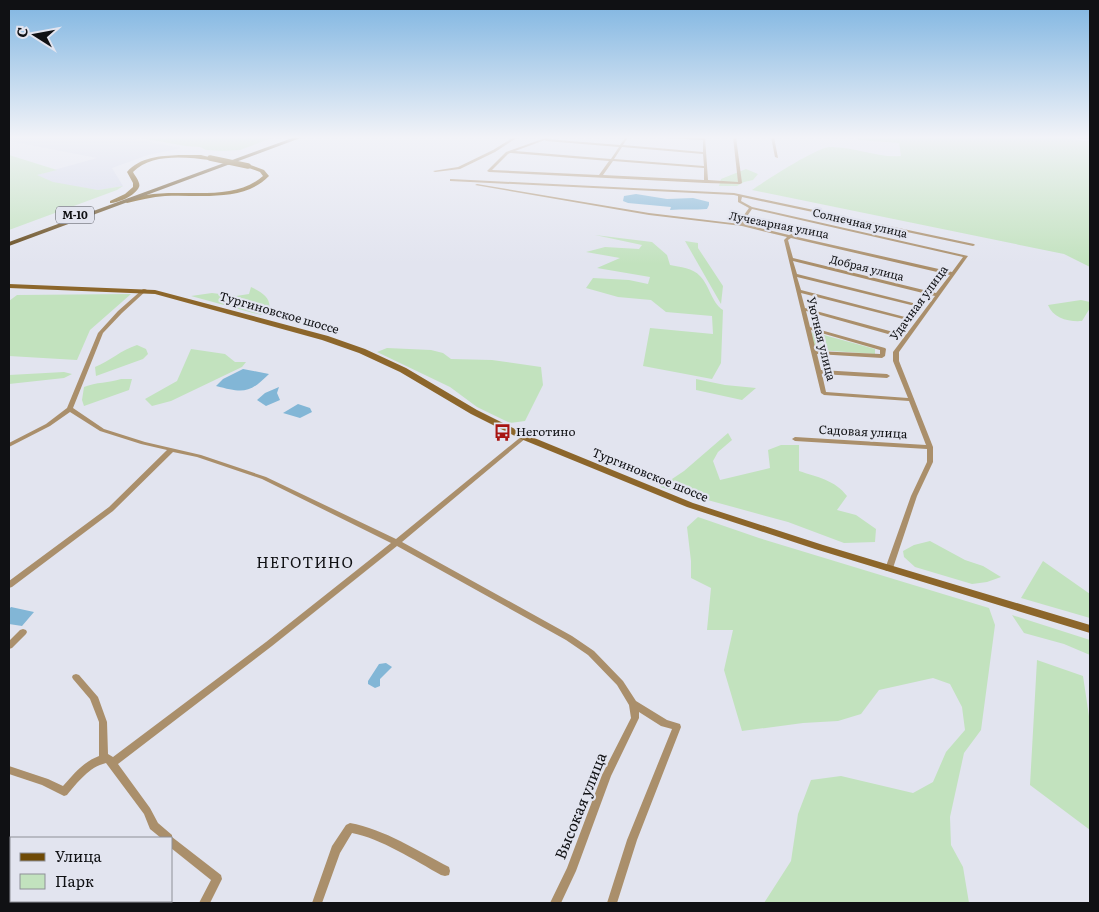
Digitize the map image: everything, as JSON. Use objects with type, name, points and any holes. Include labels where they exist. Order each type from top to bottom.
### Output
[{"type":"highway","name":"М-10","points":[[9,244],[178,180]]},
{"type":"highway","name":"М-10","points":[[9,240],[181,180]]},
{"type":"main road","points":[[115,203],[134,190],[136,183],[134,180]]},
{"type":"main road","points":[[115,203],[157,195],[216,193],[244,189],[257,184],[262,180]]},
{"type":"main road","name":"Тургиновское шоссе","points":[[9,286],[145,290],[193,301],[350,347],[403,370],[474,412],[524,437],[704,510],[1090,630]]},
{"type":"street","name":"Лучезарная улица","points":[[740,195],[451,180],[649,214],[742,225],[953,274]]},
{"type":"street","points":[[654,180],[731,183],[741,180]]},
{"type":"street","points":[[742,225],[741,222],[751,208],[739,201],[740,195],[973,245]]},
{"type":"street","name":"Солнечная улица","points":[[751,208],[966,256]]},
{"type":"street","name":"Уютная улица","points":[[791,235],[786,240],[824,392],[826,394],[912,400]]},
{"type":"street","name":"Удачная улица","points":[[930,447],[896,361],[896,352],[966,256]]},
{"type":"street","name":"Добрая улица","points":[[791,259],[938,295]]},
{"type":"street","points":[[795,275],[912,304]]},
{"type":"street","points":[[9,445],[48,425],[70,409],[101,334],[120,312],[145,290]]},
{"type":"street","points":[[799,291],[903,318]]},
{"type":"street","points":[[803,308],[895,334]]},
{"type":"street","points":[[808,328],[883,349],[882,356],[814,352]]},
{"type":"street","points":[[819,372],[887,376]]},
{"type":"street","points":[[70,409],[102,430],[199,456],[264,478],[398,542],[569,638],[591,654],[620,683],[633,704],[664,723],[677,727],[632,840],[612,903]]},
{"type":"street","points":[[9,770],[45,782],[64,792],[86,766],[108,761],[194,702],[398,542],[524,437]]},
{"type":"street","name":"Садовая улица","points":[[795,439],[930,447]]},
{"type":"street","points":[[889,568],[914,496],[930,462],[930,447]]},
{"type":"street","points":[[9,585],[111,509],[171,450]]},
{"type":"street","points":[[9,646],[23,632]]},
{"type":"street","points":[[76,677],[94,697],[103,722],[108,761],[147,811],[154,826],[167,837]]},
{"type":"street","name":"Высокая улица","points":[[555,903],[572,871],[607,775],[635,718],[633,704]]},
{"type":"street","points":[[317,903],[336,850],[350,828],[357,828],[384,840],[445,871]]},
{"type":"street","points":[[172,842],[217,880],[204,903]]},
{"type":"shaded area","points":[[46,180],[119,180],[123,186],[98,190],[53,183]]},
{"type":"green space","points":[[9,180],[47,180],[98,190],[123,186],[117,190],[9,230]]},
{"type":"green space","points":[[721,180],[753,180],[737,186],[719,186]]},
{"type":"green space","points":[[769,180],[1090,180],[1090,267],[1064,254],[752,190]]},
{"type":"green space","points":[[595,235],[652,242],[667,255],[670,265],[694,271],[703,280],[716,303],[723,310],[721,363],[712,379],[643,366],[650,328],[713,334],[712,316],[666,312],[651,300],[618,297],[586,288],[593,278],[629,280],[648,284],[650,277],[597,268],[620,258],[586,252],[605,247],[639,249],[642,245]]},
{"type":"green space","points":[[685,241],[698,243],[698,248],[723,286],[721,304]]},
{"type":"green space","points":[[251,287],[266,296],[270,307],[269,312],[261,315],[191,296],[212,293],[236,296],[249,294]]},
{"type":"green space","points":[[131,294],[90,330],[77,360],[9,356],[9,301],[17,295]]},
{"type":"green space","points":[[1081,300],[1090,302],[1090,308],[1082,321],[1071,321],[1057,316],[1048,305]]},
{"type":"green space","points":[[813,332],[875,349],[875,354],[818,350],[814,348]]},
{"type":"green space","points":[[137,345],[146,349],[148,354],[143,359],[96,376],[95,367]]},
{"type":"green space","points":[[387,348],[431,350],[443,353],[451,359],[492,360],[541,367],[543,385],[525,421],[510,423],[477,407],[450,387],[377,352]]},
{"type":"green space","points":[[191,349],[225,354],[235,362],[246,362],[242,367],[171,401],[152,406],[145,399],[177,381]]},
{"type":"green space","points":[[64,372],[72,374],[64,378],[9,384],[9,375]]},
{"type":"green space","points":[[121,379],[132,379],[129,390],[84,406],[82,400],[84,387]]},
{"type":"green space","points":[[696,379],[725,385],[756,388],[742,400],[696,390]]},
{"type":"green space","points":[[728,433],[732,440],[718,452],[713,461],[720,480],[770,468],[768,450],[781,445],[799,445],[799,471],[837,486],[847,496],[837,510],[856,515],[876,529],[875,542],[844,543],[788,522],[660,487],[684,471]]},
{"type":"green space","points":[[698,517],[759,538],[989,608],[995,625],[981,730],[964,753],[950,817],[951,845],[963,867],[969,903],[764,903],[791,861],[798,814],[811,780],[841,776],[913,793],[933,782],[946,752],[965,730],[962,707],[950,684],[933,678],[879,690],[861,714],[838,721],[803,723],[742,731],[724,670],[733,630],[707,630],[711,588],[691,578],[687,527]]},
{"type":"green space","points":[[930,541],[965,560],[983,566],[1001,577],[987,582],[972,584],[915,567],[904,557],[903,551],[914,545]]},
{"type":"green space","points":[[1043,561],[1090,594],[1090,618],[1021,598]]},
{"type":"green space","points":[[1012,615],[1090,640],[1090,655],[1064,644],[1024,633]]},
{"type":"green space","points":[[1037,660],[1083,676],[1090,723],[1090,830],[1030,785]]},
{"type":"water","points":[[636,194],[667,199],[693,198],[709,202],[709,205],[707,209],[670,210],[671,207],[623,201],[624,196]]},
{"type":"water","points":[[243,369],[269,374],[256,385],[245,390],[239,391],[216,386],[223,379]]},
{"type":"water","points":[[279,387],[277,393],[280,400],[266,406],[257,400],[265,393]]},
{"type":"water","points":[[298,404],[310,408],[312,412],[300,418],[283,413]]},
{"type":"water","points":[[11,607],[34,612],[22,626],[9,624],[9,609]]},
{"type":"water","points":[[386,663],[392,667],[380,679],[380,686],[375,688],[368,684],[379,664]]},
{"type":"place","name":"Неготино","points":[[502,432]]},
{"type":"district","name":"НЕГОТИНО","points":[[305,563]]}]
